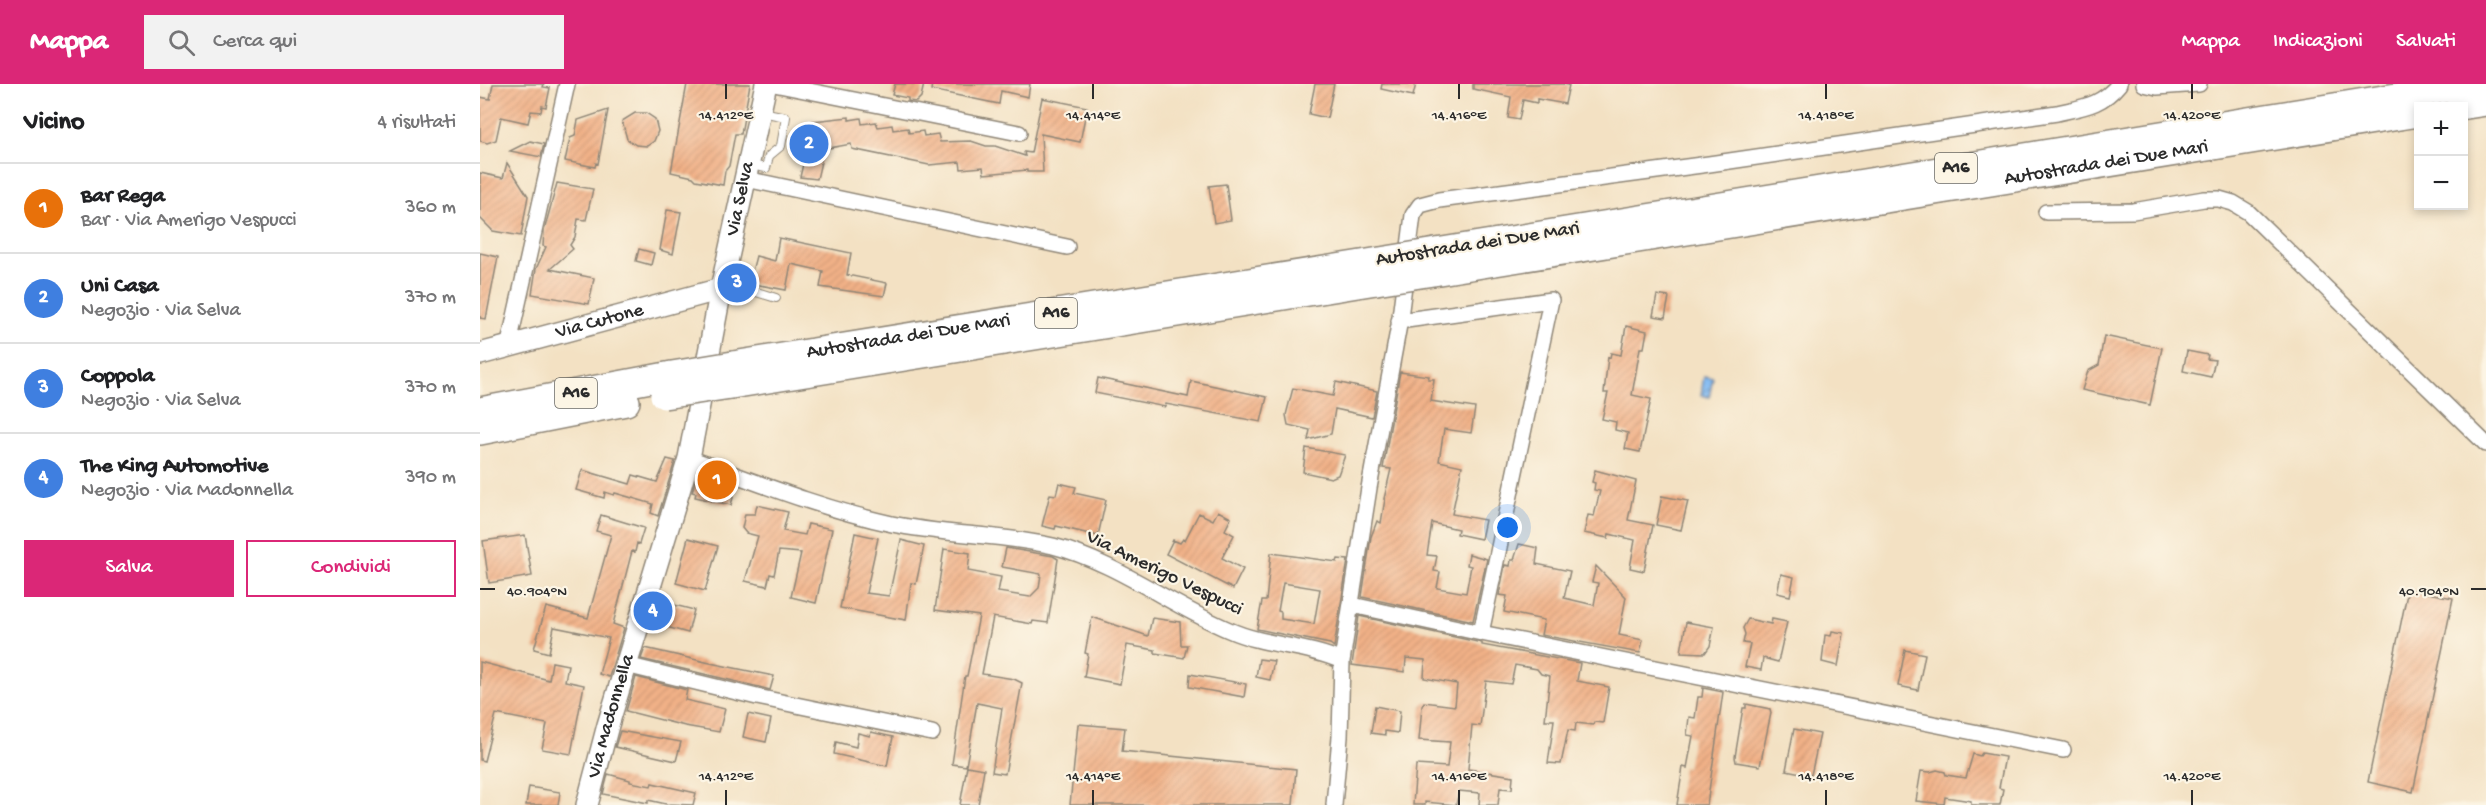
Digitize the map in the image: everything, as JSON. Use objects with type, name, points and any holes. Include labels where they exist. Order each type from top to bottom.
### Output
[{"type":"highway","name":"Autostrada dei Due Mari","points":[[1434,262],[2477,84]]},
{"type":"highway","points":[[2468,105],[2486,102]]},
{"type":"highway","name":"Autostrada dei Due Mari","points":[[480,411],[668,385],[1434,262],[2414,114]]},
{"type":"highway","name":"Autostrada dei Due Mari","points":[[480,433],[668,385]]},
{"type":"street","points":[[508,348],[567,84]]},
{"type":"street","name":"Via Selva","points":[[689,458],[722,285],[766,84]]},
{"type":"street","points":[[774,84],[1019,134]]},
{"type":"street","points":[[1334,805],[1340,737],[1342,661],[1369,488],[1399,321],[1413,215],[1420,205],[1439,200],[1709,164],[2057,113],[2092,105],[2109,96],[2119,84]]},
{"type":"street","points":[[2145,84],[2157,87],[2199,84]]},
{"type":"street","points":[[748,172],[1067,247]]},
{"type":"street","points":[[2046,212],[2133,211],[2204,199],[2233,202],[2257,220],[2486,444]]},
{"type":"street","name":"Via Cutone","points":[[480,354],[508,348],[722,285]]},
{"type":"street","points":[[1399,321],[1551,300],[1481,633]]},
{"type":"street","name":"Via Amerigo Vespucci","points":[[689,458],[815,502],[891,524],[942,532],[1003,537],[1055,547],[1093,560],[1228,630],[1342,661]]},
{"type":"street","name":"Via Madonnella","points":[[587,805],[626,665],[689,458]]},
{"type":"street","points":[[1352,605],[2064,750]]},
{"type":"street","points":[[626,665],[757,697],[932,733]]},
{"type":"lane","points":[[722,285],[776,298]]},
{"type":"water","points":[[1704,376],[1713,378],[1709,397],[1701,395]]},
{"type":"building","points":[[493,84],[544,84],[543,87],[550,88],[546,107],[542,106],[541,112],[531,111],[528,123],[501,117],[496,140],[487,143],[480,141],[480,97],[490,99]]},
{"type":"building","points":[[687,84],[750,84],[741,134],[735,134],[723,185],[671,172]]},
{"type":"building","points":[[895,84],[924,84],[921,97],[916,102],[892,95]]},
{"type":"building","points":[[932,84],[1030,84],[1028,97],[1001,91],[999,104],[931,90]]},
{"type":"building","points":[[1315,84],[1334,84],[1327,118],[1309,114]]},
{"type":"building","points":[[1382,84],[1416,84],[1413,96],[1381,89]]},
{"type":"building","points":[[1473,84],[1569,85],[1565,104],[1537,99],[1537,103],[1523,100],[1519,120],[1508,118],[1511,97],[1473,89]]},
{"type":"building","points":[[1042,98],[1087,107],[1080,142],[1041,134],[1043,172],[1027,172],[1027,170],[984,174],[983,167],[961,169],[960,162],[929,165],[852,149],[851,144],[824,149],[817,179],[800,177],[813,121],[849,117],[849,120],[861,118],[862,124],[876,122],[878,127],[892,125],[893,130],[908,128],[909,133],[923,131],[924,136],[938,134],[940,142],[971,141],[1025,156],[1024,152],[1031,153]]},
{"type":"building","points":[[608,110],[598,164],[596,163],[595,167],[565,161],[570,138],[575,136],[578,120]]},
{"type":"building","points":[[635,113],[646,113],[655,119],[658,131],[654,141],[647,146],[636,145],[627,139],[622,121]]},
{"type":"building","points":[[530,141],[544,144],[541,157],[510,151]]},
{"type":"building","points":[[507,163],[528,196],[521,236],[493,231],[480,218],[480,173],[503,178]]},
{"type":"building","points":[[557,183],[593,189],[586,220],[578,219],[575,237],[570,245],[573,249],[550,269],[594,278],[589,304],[532,294],[536,269],[546,247],[543,246],[544,231]]},
{"type":"building","points":[[1226,184],[1231,220],[1214,223],[1209,186]]},
{"type":"building","points":[[667,210],[681,212],[673,254],[660,250]]},
{"type":"building","points":[[779,238],[851,253],[847,275],[887,283],[884,296],[820,287],[823,271],[791,264],[786,290],[749,283],[756,256],[775,261]]},
{"type":"building","points":[[639,249],[654,253],[651,265],[636,261]]},
{"type":"building","points":[[480,253],[498,257],[486,319],[480,318]]},
{"type":"building","points":[[1657,295],[1669,297],[1665,318],[1653,316]]},
{"type":"building","points":[[1626,326],[1647,331],[1644,348],[1640,348],[1632,395],[1651,399],[1640,452],[1625,449],[1628,433],[1615,430],[1616,422],[1602,419],[1608,393],[1604,393],[1608,357],[1610,358],[1611,353],[1621,355]]},
{"type":"building","points":[[2104,336],[2162,348],[2150,405],[2082,390],[2088,371],[2099,365]]},
{"type":"building","points":[[2187,351],[2208,355],[2207,359],[2215,360],[2211,377],[2183,371]]},
{"type":"building","points":[[1400,372],[1429,376],[1428,379],[1434,379],[1431,401],[1475,408],[1471,433],[1444,429],[1439,461],[1462,466],[1452,514],[1485,520],[1481,539],[1457,534],[1458,529],[1432,523],[1427,555],[1437,556],[1434,571],[1440,572],[1437,588],[1466,593],[1471,566],[1467,565],[1469,554],[1487,559],[1473,621],[1362,597],[1371,537],[1377,521],[1381,523],[1391,469],[1383,468]]},
{"type":"building","points":[[1098,378],[1188,397],[1191,381],[1267,397],[1261,422],[1095,393]]},
{"type":"building","points":[[1336,382],[1377,391],[1372,417],[1335,409],[1331,434],[1308,440],[1310,430],[1288,425],[1286,415],[1293,388],[1333,396]]},
{"type":"building","points":[[1306,448],[1345,455],[1338,475],[1331,478],[1303,472]]},
{"type":"building","points":[[667,459],[675,461],[658,516],[651,513],[653,504],[615,493],[614,495],[605,492],[604,498],[576,490],[582,470],[630,484],[633,475],[657,482]]},
{"type":"building","points":[[1595,470],[1636,481],[1628,520],[1653,525],[1644,571],[1630,568],[1635,540],[1609,534],[1608,538],[1584,533],[1588,515],[1594,516],[1600,491],[1594,490],[1595,483],[1592,482]]},
{"type":"building","points":[[697,474],[723,483],[721,490],[734,494],[731,505],[695,497],[696,493],[692,492]]},
{"type":"building","points":[[1059,483],[1076,487],[1074,493],[1106,500],[1098,536],[1056,526],[1055,529],[1042,526],[1050,494],[1056,495]]},
{"type":"building","points":[[1662,496],[1688,501],[1681,530],[1656,525]]},
{"type":"building","points":[[757,505],[788,512],[783,531],[805,535],[808,524],[832,529],[816,603],[791,597],[801,553],[779,551],[774,575],[770,574],[767,586],[745,581],[758,536],[746,533],[742,528],[745,514],[755,514]]},
{"type":"building","points":[[1218,511],[1231,518],[1225,530],[1234,535],[1222,558],[1243,569],[1233,589],[1166,554],[1173,540],[1180,543],[1183,539],[1185,540],[1199,513],[1213,520]]},
{"type":"building","points":[[601,515],[644,528],[635,552],[632,551],[613,624],[624,628],[609,677],[599,674],[609,638],[554,627],[549,653],[534,649],[546,607],[588,618],[611,535],[596,531]]},
{"type":"building","points":[[855,533],[878,538],[866,593],[889,596],[901,540],[924,546],[916,584],[911,583],[906,620],[840,608]]},
{"type":"building","points":[[525,535],[532,576],[489,583],[483,541]]},
{"type":"building","points":[[688,538],[718,546],[705,591],[676,583]]},
{"type":"building","points":[[1519,544],[1538,548],[1536,564],[1570,571],[1564,598],[1594,605],[1598,583],[1592,582],[1596,566],[1626,597],[1619,635],[1643,640],[1640,653],[1541,635],[1544,620],[1504,612],[1507,596],[1499,595],[1505,565],[1510,566],[1511,560],[1514,560]]},
{"type":"building","points":[[1006,548],[1053,556],[1058,559],[1048,623],[1033,621],[1032,624],[993,617],[982,674],[1014,679],[1022,683],[1005,774],[992,772],[1002,708],[977,703],[966,766],[952,764],[965,676],[967,676],[979,616],[935,610],[944,549],[970,553],[968,571],[1001,577],[998,592],[1030,597],[1039,588],[1041,574],[1002,567]]},
{"type":"building","points":[[1271,553],[1337,562],[1338,559],[1348,560],[1334,647],[1330,644],[1257,629],[1262,601],[1266,601]],"holes":[[[1283,583],[1320,589],[1314,624],[1281,619],[1281,612],[1278,611]]]},
{"type":"building","points":[[1781,574],[1794,577],[1790,596],[1777,593]]},
{"type":"building","points":[[2408,589],[2453,598],[2413,792],[2368,782]]},
{"type":"building","points":[[659,601],[694,610],[688,633],[652,623]]},
{"type":"building","points":[[1359,616],[1482,643],[1482,645],[1580,663],[1577,681],[1609,687],[1603,723],[1594,722],[1593,725],[1576,723],[1575,731],[1568,730],[1561,764],[1548,763],[1554,720],[1545,720],[1550,676],[1541,674],[1537,669],[1515,665],[1511,684],[1486,681],[1480,726],[1472,725],[1468,769],[1513,776],[1512,789],[1500,788],[1498,805],[1479,805],[1480,793],[1459,791],[1456,805],[1425,802],[1425,805],[1413,805],[1416,765],[1447,767],[1450,742],[1419,740],[1422,706],[1424,702],[1455,706],[1457,684],[1424,678],[1425,660],[1406,658],[1405,672],[1352,665]]},
{"type":"building","points":[[1092,617],[1148,636],[1152,618],[1180,622],[1181,645],[1187,645],[1184,658],[1127,645],[1120,684],[1084,677],[1088,654],[1085,653]]},
{"type":"building","points":[[1748,619],[1771,624],[1772,619],[1787,622],[1778,662],[1763,658],[1761,670],[1745,667],[1750,644],[1743,643],[1745,634],[1743,628]]},
{"type":"building","points":[[1686,622],[1714,627],[1710,646],[1705,653],[1681,652]]},
{"type":"building","points":[[1832,631],[1844,633],[1838,666],[1822,662],[1825,635],[1831,636]]},
{"type":"building","points":[[645,648],[774,676],[770,690],[641,659]]},
{"type":"building","points":[[1905,650],[1925,654],[1918,690],[1898,686]]},
{"type":"building","points":[[1259,659],[1274,661],[1270,680],[1256,677]]},
{"type":"building","points":[[480,662],[549,680],[552,662],[568,665],[565,681],[584,685],[571,754],[542,749],[547,724],[496,714],[484,761],[480,760]]},
{"type":"building","points":[[1190,674],[1246,684],[1244,697],[1189,687]]},
{"type":"building","points":[[636,677],[687,690],[685,700],[725,709],[719,732],[626,711]]},
{"type":"building","points":[[1703,688],[1723,692],[1707,805],[1677,805],[1683,767],[1687,768],[1693,736],[1687,735],[1689,717],[1695,718],[1698,697],[1702,697]]},
{"type":"building","points":[[1746,704],[1770,709],[1771,713],[1760,766],[1736,762],[1743,708],[1746,708]]},
{"type":"building","points":[[1375,706],[1400,711],[1398,733],[1385,731],[1385,735],[1371,733]]},
{"type":"building","points":[[748,714],[771,719],[766,742],[743,737]]},
{"type":"building","points":[[1078,724],[1125,728],[1122,751],[1296,769],[1293,805],[1070,805]]},
{"type":"building","points":[[1794,729],[1820,734],[1811,775],[1786,770]]},
{"type":"building","points":[[620,731],[681,742],[676,761],[615,747]]},
{"type":"building","points":[[871,732],[893,737],[887,766],[834,754],[836,742],[856,747],[858,733],[870,736]]},
{"type":"building","points":[[1982,753],[2005,757],[1999,788],[2003,789],[2000,805],[1971,805],[1971,801],[1945,797],[1944,804],[1916,801],[1921,771],[1937,770],[1945,772],[1946,775],[1966,778],[1973,754],[1980,756]]},
{"type":"building","points":[[967,766],[984,769],[978,805],[960,805]]},
{"type":"building","points":[[608,774],[630,780],[630,782],[651,786],[652,783],[696,793],[693,805],[666,804],[648,800],[648,803],[603,794]]},
{"type":"building","points":[[529,787],[560,792],[558,805],[526,805]]},
{"type":"place","name":"Uni Casa","points":[[809,144]]},
{"type":"place","name":"Coppola","points":[[737,283]]},
{"type":"place","name":"Bar Rega","points":[[717,480]]},
{"type":"place","name":"The King Automotive","points":[[653,611]]}]
